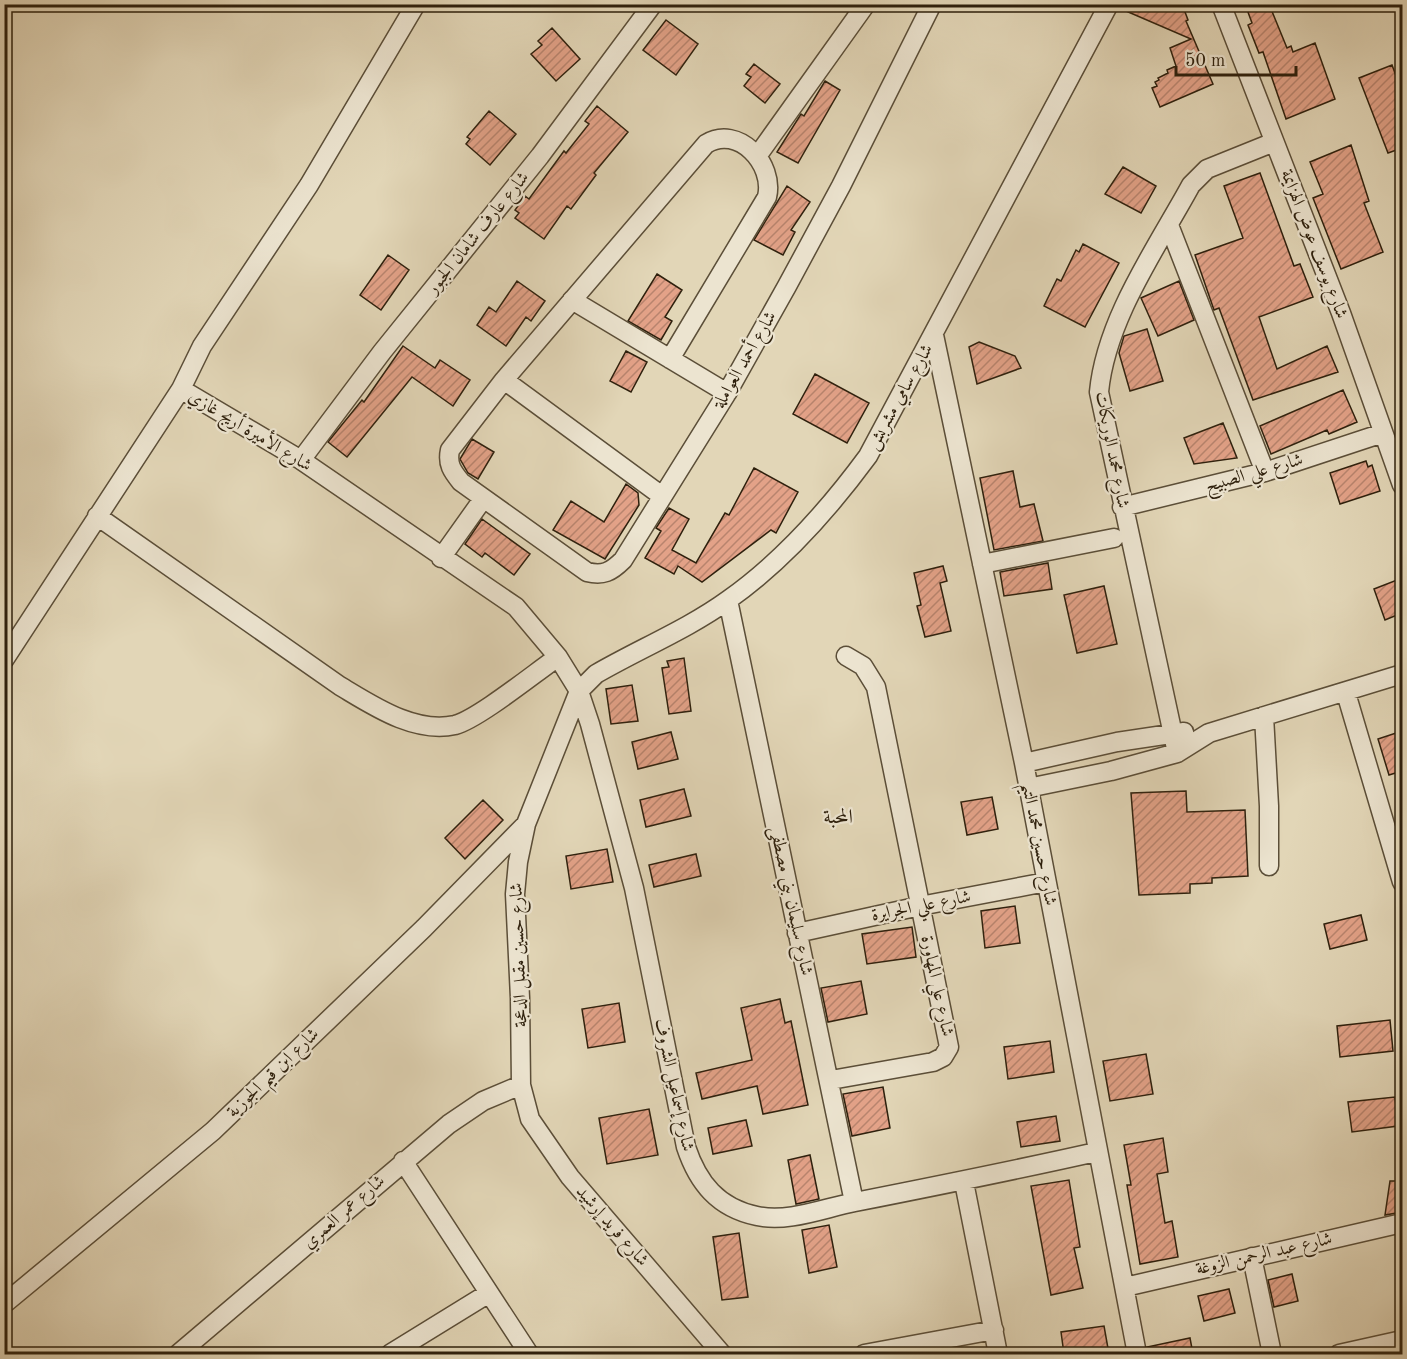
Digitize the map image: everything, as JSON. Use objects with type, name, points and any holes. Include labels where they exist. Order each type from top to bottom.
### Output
[{"type":"street","name":"شارع الأميرة أريج غازي","points":[[416,4],[309,185],[202,346],[181,389],[301,460],[441,558],[516,607],[558,657],[579,691]]},
{"type":"street","name":"شارع عارف شامان الجبور","points":[[301,460],[382,352],[540,156],[653,4]]},
{"type":"street","points":[[670,359],[767,197],[768,178],[758,155],[866,4]]},
{"type":"street","name":"شارع أحمد العواملة","points":[[758,155],[740,143],[725,139],[714,139],[706,144],[504,380],[457,438],[447,460],[461,482],[587,572],[602,574],[614,569],[623,560],[727,393],[841,186],[932,4]]},
{"type":"street","name":"شارع سامي مشربش","points":[[579,691],[596,674],[728,600],[770,565],[838,496],[868,456],[1109,4]]},
{"type":"street","name":"شارع يوسف عوض الهزايمة","points":[[1221,4],[1341,313],[1402,485]]},
{"type":"street","name":"شارع محمد الوريكات","points":[[1177,753],[1122,507],[1099,392],[1101,363],[1115,326],[1191,185],[1208,169],[1274,142]]},
{"type":"street","points":[[1169,225],[1265,472]]},
{"type":"street","points":[[572,300],[727,393]]},
{"type":"street","name":"شارع حسين محمد التيم","points":[[934,335],[1024,763],[1096,1152],[1137,1354]]},
{"type":"street","points":[[504,380],[662,496]]},
{"type":"street","points":[[4,660],[181,389]]},
{"type":"street","name":"شارع علي الصبيح","points":[[1122,507],[1265,472],[1383,433]]},
{"type":"street","points":[[441,558],[483,499]]},
{"type":"street","points":[[97,516],[340,686],[377,708],[404,720],[430,725],[455,725],[492,704],[558,657]]},
{"type":"street","points":[[982,564],[1114,538]]},
{"type":"street","name":"شارع سليمان بني مصطفى","points":[[728,600],[797,933],[831,1080],[854,1202]]},
{"type":"street","points":[[846,656],[870,673],[876,687],[920,906]]},
{"type":"street","points":[[1028,788],[1111,771],[1177,753],[1209,733],[1402,674]]},
{"type":"street","name":"شارع حسين مقبل الدعجة","points":[[521,1085],[520,998],[514,894],[526,824],[579,691]]},
{"type":"street","name":"شارع إسماعيل الشروف","points":[[579,691],[634,888],[684,1136],[699,1178],[716,1198],[759,1217],[789,1217],[854,1202],[964,1182],[1096,1152]]},
{"type":"street","points":[[1346,693],[1402,882]]},
{"type":"street","points":[[1264,716],[1269,806],[1269,866]]},
{"type":"street","points":[[1024,763],[1173,732],[1209,733]]},
{"type":"street","name":"شارع ابن قيم الجوزية","points":[[4,1304],[213,1131],[424,928],[526,824]]},
{"type":"street","name":"شارع علي الجرايرة","points":[[797,933],[1046,882]]},
{"type":"street","name":"شارع علي المهاورة","points":[[831,1080],[933,1062],[948,1052],[949,1038],[920,906]]},
{"type":"street","name":"شارع عمر العمري","points":[[178,1354],[200,1347],[403,1161],[465,1112],[521,1085]]},
{"type":"street","name":"شارع فريد إرشيد","points":[[521,1085],[530,1119],[570,1177],[722,1354]]},
{"type":"street","points":[[403,1161],[528,1354]]},
{"type":"street","points":[[964,1182],[998,1354]]},
{"type":"street","name":"شارع عبد الرحمن الزوغة","points":[[1125,1287],[1402,1223]]},
{"type":"street","points":[[1252,1257],[1272,1354]]},
{"type":"street","points":[[390,1354],[489,1293]]},
{"type":"street","points":[[864,1354],[994,1330]]},
{"type":"street","points":[[1339,1354],[1402,1340]]},
{"type":"building","points":[[1120,4],[1182,4],[1188,20],[1186,21],[1213,84],[1160,107],[1152,88],[1157,86],[1155,82],[1159,80],[1158,78],[1176,66],[1170,48],[1191,39],[1119,8]]},
{"type":"building","points":[[1245,4],[1269,4],[1287,48],[1291,46],[1293,52],[1315,43],[1335,99],[1286,119],[1263,52],[1259,53],[1248,25],[1252,23]]},
{"type":"building","points":[[666,20],[698,44],[676,75],[643,50]]},
{"type":"building","points":[[552,28],[580,59],[556,81],[531,54],[542,45],[538,41]]},
{"type":"building","points":[[754,64],[780,84],[765,103],[744,86],[751,77],[746,74]]},
{"type":"building","points":[[1392,65],[1402,92],[1402,148],[1388,153],[1359,78]]},
{"type":"building","points":[[825,81],[840,90],[798,163],[777,152],[801,114],[804,116]]},
{"type":"building","points":[[597,106],[628,132],[594,173],[596,175],[571,209],[567,206],[544,239],[515,218],[519,213],[515,210],[525,196],[529,199],[564,151],[566,153],[589,124],[585,121]]},
{"type":"building","points":[[489,111],[516,134],[490,165],[466,144],[470,139],[467,137]]},
{"type":"building","points":[[1351,145],[1369,201],[1364,203],[1383,252],[1341,269],[1313,198],[1323,194],[1310,162]]},
{"type":"building","points":[[1123,167],[1156,186],[1141,213],[1105,194]]},
{"type":"building","points":[[1260,173],[1294,266],[1300,264],[1313,297],[1259,317],[1277,369],[1327,346],[1338,372],[1253,400],[1219,308],[1214,310],[1195,255],[1243,238],[1224,186]]},
{"type":"building","points":[[787,186],[810,202],[791,230],[795,232],[783,255],[754,240]]},
{"type":"building","points":[[1083,244],[1119,263],[1085,327],[1044,306],[1057,279],[1061,281],[1076,250],[1079,252]]},
{"type":"building","points":[[388,255],[409,270],[381,310],[360,295]]},
{"type":"building","points":[[657,274],[682,290],[665,317],[672,321],[661,340],[628,321]]},
{"type":"building","points":[[517,281],[545,301],[531,321],[526,317],[506,346],[477,325],[489,307],[496,312]]},
{"type":"building","points":[[1179,281],[1194,320],[1158,336],[1141,298]]},
{"type":"building","points":[[1147,329],[1163,381],[1130,391],[1119,353],[1124,336]]},
{"type":"building","points":[[979,342],[1015,356],[1021,368],[977,384],[969,347]]},
{"type":"building","points":[[403,346],[435,368],[440,360],[470,380],[453,406],[412,377],[347,457],[328,442],[362,400],[364,402]]},
{"type":"building","points":[[626,351],[647,362],[631,392],[610,381]]},
{"type":"building","points":[[815,374],[869,403],[847,443],[793,414]]},
{"type":"building","points":[[1343,390],[1357,422],[1329,434],[1327,430],[1271,454],[1260,426]]},
{"type":"building","points":[[1223,423],[1237,458],[1194,464],[1184,438]]},
{"type":"building","points":[[472,439],[494,452],[478,479],[468,473],[460,459]]},
{"type":"building","points":[[1366,461],[1368,467],[1372,465],[1380,491],[1340,504],[1330,473]]},
{"type":"building","points":[[754,468],[798,492],[776,533],[771,530],[702,582],[678,566],[674,574],[645,558],[661,531],[656,528],[669,508],[689,519],[672,550],[696,563],[725,513],[729,515]]},
{"type":"building","points":[[1013,471],[1020,507],[1034,504],[1043,541],[994,550],[980,478]]},
{"type":"building","points":[[626,484],[638,493],[639,505],[605,559],[553,530],[571,501],[604,522]]},
{"type":"building","points":[[482,519],[530,554],[514,575],[485,553],[482,557],[465,544]]},
{"type":"building","points":[[1048,563],[1052,589],[1004,596],[1000,572]]},
{"type":"building","points":[[943,566],[947,581],[940,583],[951,631],[925,637],[917,606],[921,605],[914,573]]},
{"type":"building","points":[[1402,578],[1402,613],[1385,620],[1374,589]]},
{"type":"building","points":[[1104,586],[1117,644],[1077,653],[1064,595]]},
{"type":"building","points":[[684,658],[691,711],[669,714],[662,668],[669,667],[667,661]]},
{"type":"building","points":[[632,685],[638,721],[611,724],[606,689]]},
{"type":"building","points":[[1402,731],[1402,771],[1389,775],[1378,739]]},
{"type":"building","points":[[671,732],[678,759],[638,769],[632,742]]},
{"type":"building","points":[[684,789],[691,816],[646,827],[640,800]]},
{"type":"building","points":[[1186,791],[1187,812],[1245,810],[1248,876],[1212,878],[1212,883],[1190,884],[1190,893],[1139,895],[1131,793]]},
{"type":"building","points":[[992,797],[998,829],[967,835],[961,802]]},
{"type":"building","points":[[483,800],[503,820],[465,859],[445,838]]},
{"type":"building","points":[[607,849],[613,882],[571,889],[566,856]]},
{"type":"building","points":[[696,854],[701,876],[654,887],[649,865]]},
{"type":"building","points":[[1015,906],[1020,943],[985,948],[981,911]]},
{"type":"building","points":[[1361,915],[1367,940],[1330,949],[1324,924]]},
{"type":"building","points":[[912,927],[916,957],[867,964],[862,934]]},
{"type":"building","points":[[861,981],[867,1014],[828,1022],[821,988]]},
{"type":"building","points":[[780,999],[785,1023],[791,1021],[808,1105],[763,1114],[757,1086],[702,1099],[696,1073],[752,1060],[741,1008]]},
{"type":"building","points":[[619,1003],[625,1042],[588,1048],[582,1009]]},
{"type":"building","points":[[1390,1020],[1393,1051],[1340,1057],[1337,1026]]},
{"type":"building","points":[[1050,1041],[1054,1072],[1008,1079],[1004,1047]]},
{"type":"building","points":[[1146,1054],[1153,1094],[1110,1101],[1103,1061]]},
{"type":"building","points":[[883,1087],[890,1128],[852,1136],[843,1094]]},
{"type":"building","points":[[1395,1097],[1398,1126],[1352,1132],[1348,1102]]},
{"type":"building","points":[[649,1109],[658,1155],[607,1164],[599,1118]]},
{"type":"building","points":[[1056,1116],[1060,1141],[1021,1147],[1017,1122]]},
{"type":"building","points":[[746,1120],[752,1146],[713,1154],[708,1128]]},
{"type":"building","points":[[1163,1138],[1168,1172],[1157,1174],[1165,1223],[1172,1221],[1178,1257],[1140,1264],[1127,1185],[1131,1185],[1124,1145]]},
{"type":"building","points":[[810,1155],[819,1199],[796,1204],[788,1160]]},
{"type":"building","points":[[1069,1180],[1080,1247],[1074,1248],[1083,1288],[1051,1295],[1031,1186]]},
{"type":"building","points":[[1390,1181],[1402,1181],[1402,1212],[1385,1215]]},
{"type":"building","points":[[829,1225],[837,1267],[809,1273],[802,1230]]},
{"type":"building","points":[[739,1233],[748,1297],[722,1300],[713,1237]]},
{"type":"building","points":[[1292,1274],[1298,1301],[1274,1307],[1268,1280]]},
{"type":"building","points":[[1229,1289],[1235,1313],[1204,1321],[1198,1296]]},
{"type":"building","points":[[1104,1326],[1109,1354],[1064,1354],[1061,1332]]},
{"type":"building","points":[[1190,1338],[1193,1354],[1148,1354],[1147,1347]]},
{"type":"district","name":"المحبة","points":[[838,818]]}]
